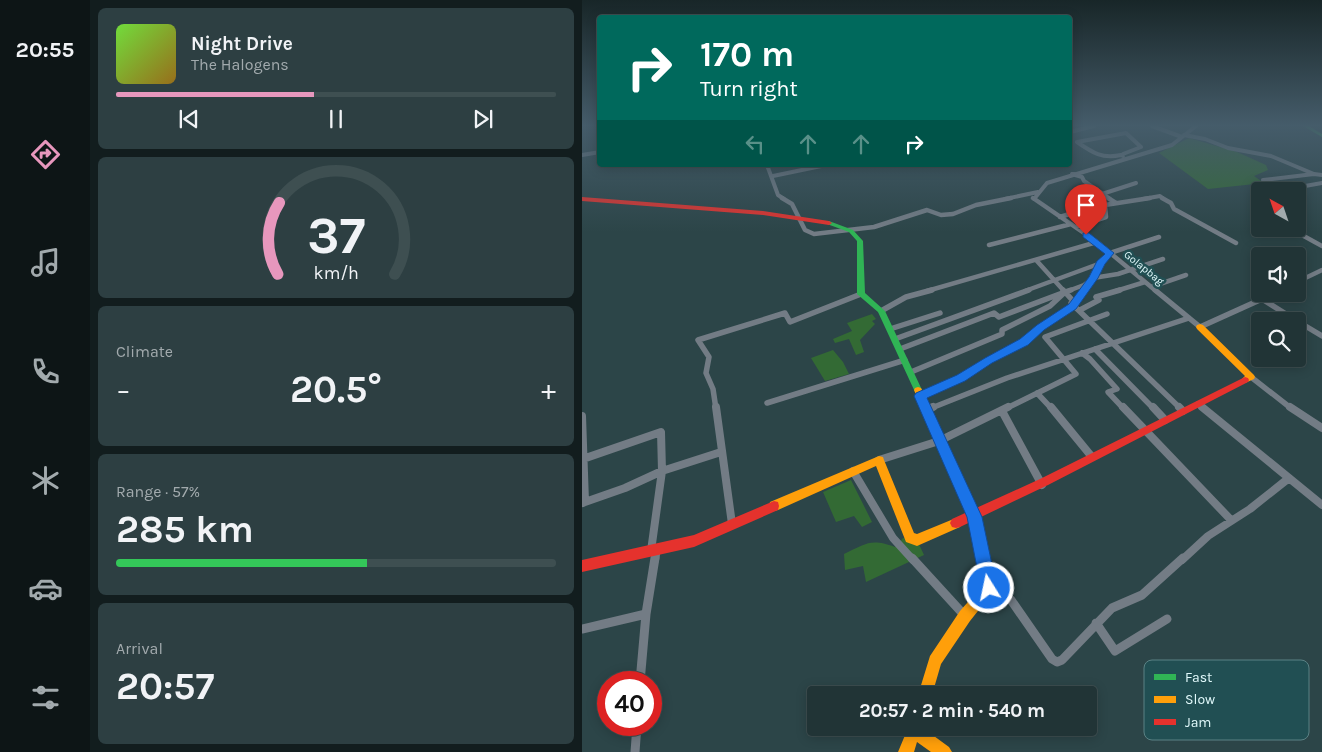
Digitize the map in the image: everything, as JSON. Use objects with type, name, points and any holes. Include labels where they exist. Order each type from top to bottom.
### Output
[{"type":"main road","points":[[582,198],[763,213],[828,222],[851,231],[860,241],[861,294],[882,311],[911,372],[939,441],[974,517],[989,588],[965,616],[934,661],[927,686]]},
{"type":"main road","points":[[582,566],[694,541],[879,460],[910,538],[917,540],[974,517],[1042,485],[1092,457],[1251,377],[1200,327]]},
{"type":"main road","points":[[906,752],[912,736]]},
{"type":"main road","points":[[924,736],[944,752]]},
{"type":"street","points":[[769,167],[778,195],[792,204],[793,210],[800,218],[805,230],[814,234],[874,227],[927,210],[942,215],[953,214],[976,204],[1038,192],[1047,183],[1109,161]]},
{"type":"street","points":[[1282,161],[1314,174]]},
{"type":"street","points":[[773,176],[816,167]]},
{"type":"street","points":[[1072,174],[1082,177],[1084,181],[1116,203]]},
{"type":"street","points":[[1263,180],[1314,174],[1322,175]]},
{"type":"street","points":[[1102,194],[1136,183]]},
{"type":"street","points":[[1306,186],[1322,183]]},
{"type":"street","name":"Golapbag","points":[[1038,192],[1033,198],[1097,242],[1200,327]]},
{"type":"street","points":[[1060,217],[1082,210],[1068,200],[1073,199],[1071,197],[1087,193]]},
{"type":"street","points":[[1076,228],[1106,217],[1105,205],[1160,196],[1172,203],[1174,208],[1236,243]]},
{"type":"street","points":[[989,245],[1070,224]]},
{"type":"street","points":[[920,396],[961,378],[988,360],[1024,342],[1074,305],[1101,263],[1110,253],[1159,237]]},
{"type":"street","points":[[1306,237],[1322,246]]},
{"type":"street","points":[[882,311],[906,297],[1097,242]]},
{"type":"street","points":[[900,349],[994,313],[999,317],[1065,292],[1093,278],[1143,267],[1142,264],[1163,259]]},
{"type":"street","points":[[1036,260],[1074,300],[1071,303],[1183,411]]},
{"type":"street","points":[[895,339],[1101,263]]},
{"type":"street","points":[[1306,278],[1322,270]]},
{"type":"street","points":[[1151,287],[1186,276]]},
{"type":"street","points":[[1080,310],[1099,300],[1096,297],[1145,282]]},
{"type":"street","points":[[911,372],[1002,334],[1002,330],[1050,306],[1065,292]]},
{"type":"street","points":[[732,524],[712,389],[706,373],[709,356],[698,340],[785,314],[790,322],[861,294]]},
{"type":"street","points":[[1200,327],[1255,302]]},
{"type":"street","points":[[1267,302],[1283,312]]},
{"type":"street","points":[[890,329],[940,313]]},
{"type":"street","points":[[879,460],[939,441],[1076,374],[1045,337],[1107,314]]},
{"type":"street","points":[[926,410],[1007,378],[1189,318]]},
{"type":"street","points":[[1306,326],[1322,336]]},
{"type":"street","points":[[1095,349],[1165,420]]},
{"type":"street","points":[[1082,353],[1090,359],[1117,389],[1108,392],[1144,431],[1189,474],[1231,520]]},
{"type":"street","points":[[767,403],[905,360]]},
{"type":"street","points":[[1251,377],[1304,418],[1322,428]]},
{"type":"street","points":[[1037,393],[1092,457]]},
{"type":"street","points":[[1198,404],[1322,505]]},
{"type":"street","points":[[1002,411],[1042,485]]},
{"type":"street","points":[[582,416],[583,503],[625,488],[662,471],[722,452]]},
{"type":"street","points":[[583,459],[661,432],[662,471],[651,594],[646,614],[641,671]]},
{"type":"street","points":[[853,471],[894,538],[965,616]]},
{"type":"street","points":[[989,588],[1011,600],[1052,659],[1057,662],[1062,660],[1112,608],[1142,595],[1191,550],[1231,520],[1250,509],[1289,478]]},
{"type":"street","points":[[582,629],[646,614]]},
{"type":"street","points":[[1096,623],[1115,651],[1167,619]]},
{"type":"street","points":[[635,752],[636,736]]},
{"type":"green space","points":[[1170,161],[1257,161],[1266,165],[1268,170],[1254,176],[1263,182],[1251,182],[1251,184],[1208,189]]},
{"type":"green space","points":[[872,314],[876,319],[872,321],[875,324],[860,340],[864,352],[856,355],[849,339],[835,343],[833,339],[852,331],[847,323]]},
{"type":"green space","points":[[833,350],[843,362],[849,374],[825,381],[811,358]]},
{"type":"green space","points":[[851,480],[872,522],[862,527],[854,516],[836,522],[823,492]]},
{"type":"green space","points":[[903,538],[917,540],[924,555],[866,582],[863,566],[845,570],[844,554],[868,543],[887,544],[895,547]]},
{"type":"traffic: fast","points":[[829,223],[851,231],[860,241],[861,294],[881,311],[918,390]]},
{"type":"traffic: slow","points":[[1200,327],[1251,377],[1245,380]]},
{"type":"traffic: slow","points":[[918,390],[974,517],[989,588],[965,616],[935,661],[928,686]]},
{"type":"traffic: slow","points":[[774,506],[879,460],[910,538],[917,540],[956,523]]},
{"type":"traffic: slow","points":[[906,752],[912,736]]},
{"type":"traffic: slow","points":[[922,736],[944,752]]},
{"type":"traffic: jam","points":[[582,199],[763,213],[829,223]]},
{"type":"traffic: jam","points":[[956,523],[1044,482],[1245,380]]},
{"type":"traffic: jam","points":[[582,566],[694,541],[774,506]]},
{"type":"route","points":[[989,588],[978,528],[920,396],[961,378],[988,360],[1024,342],[1041,328],[1073,307],[1101,263],[1110,253],[1086,235]]}]
